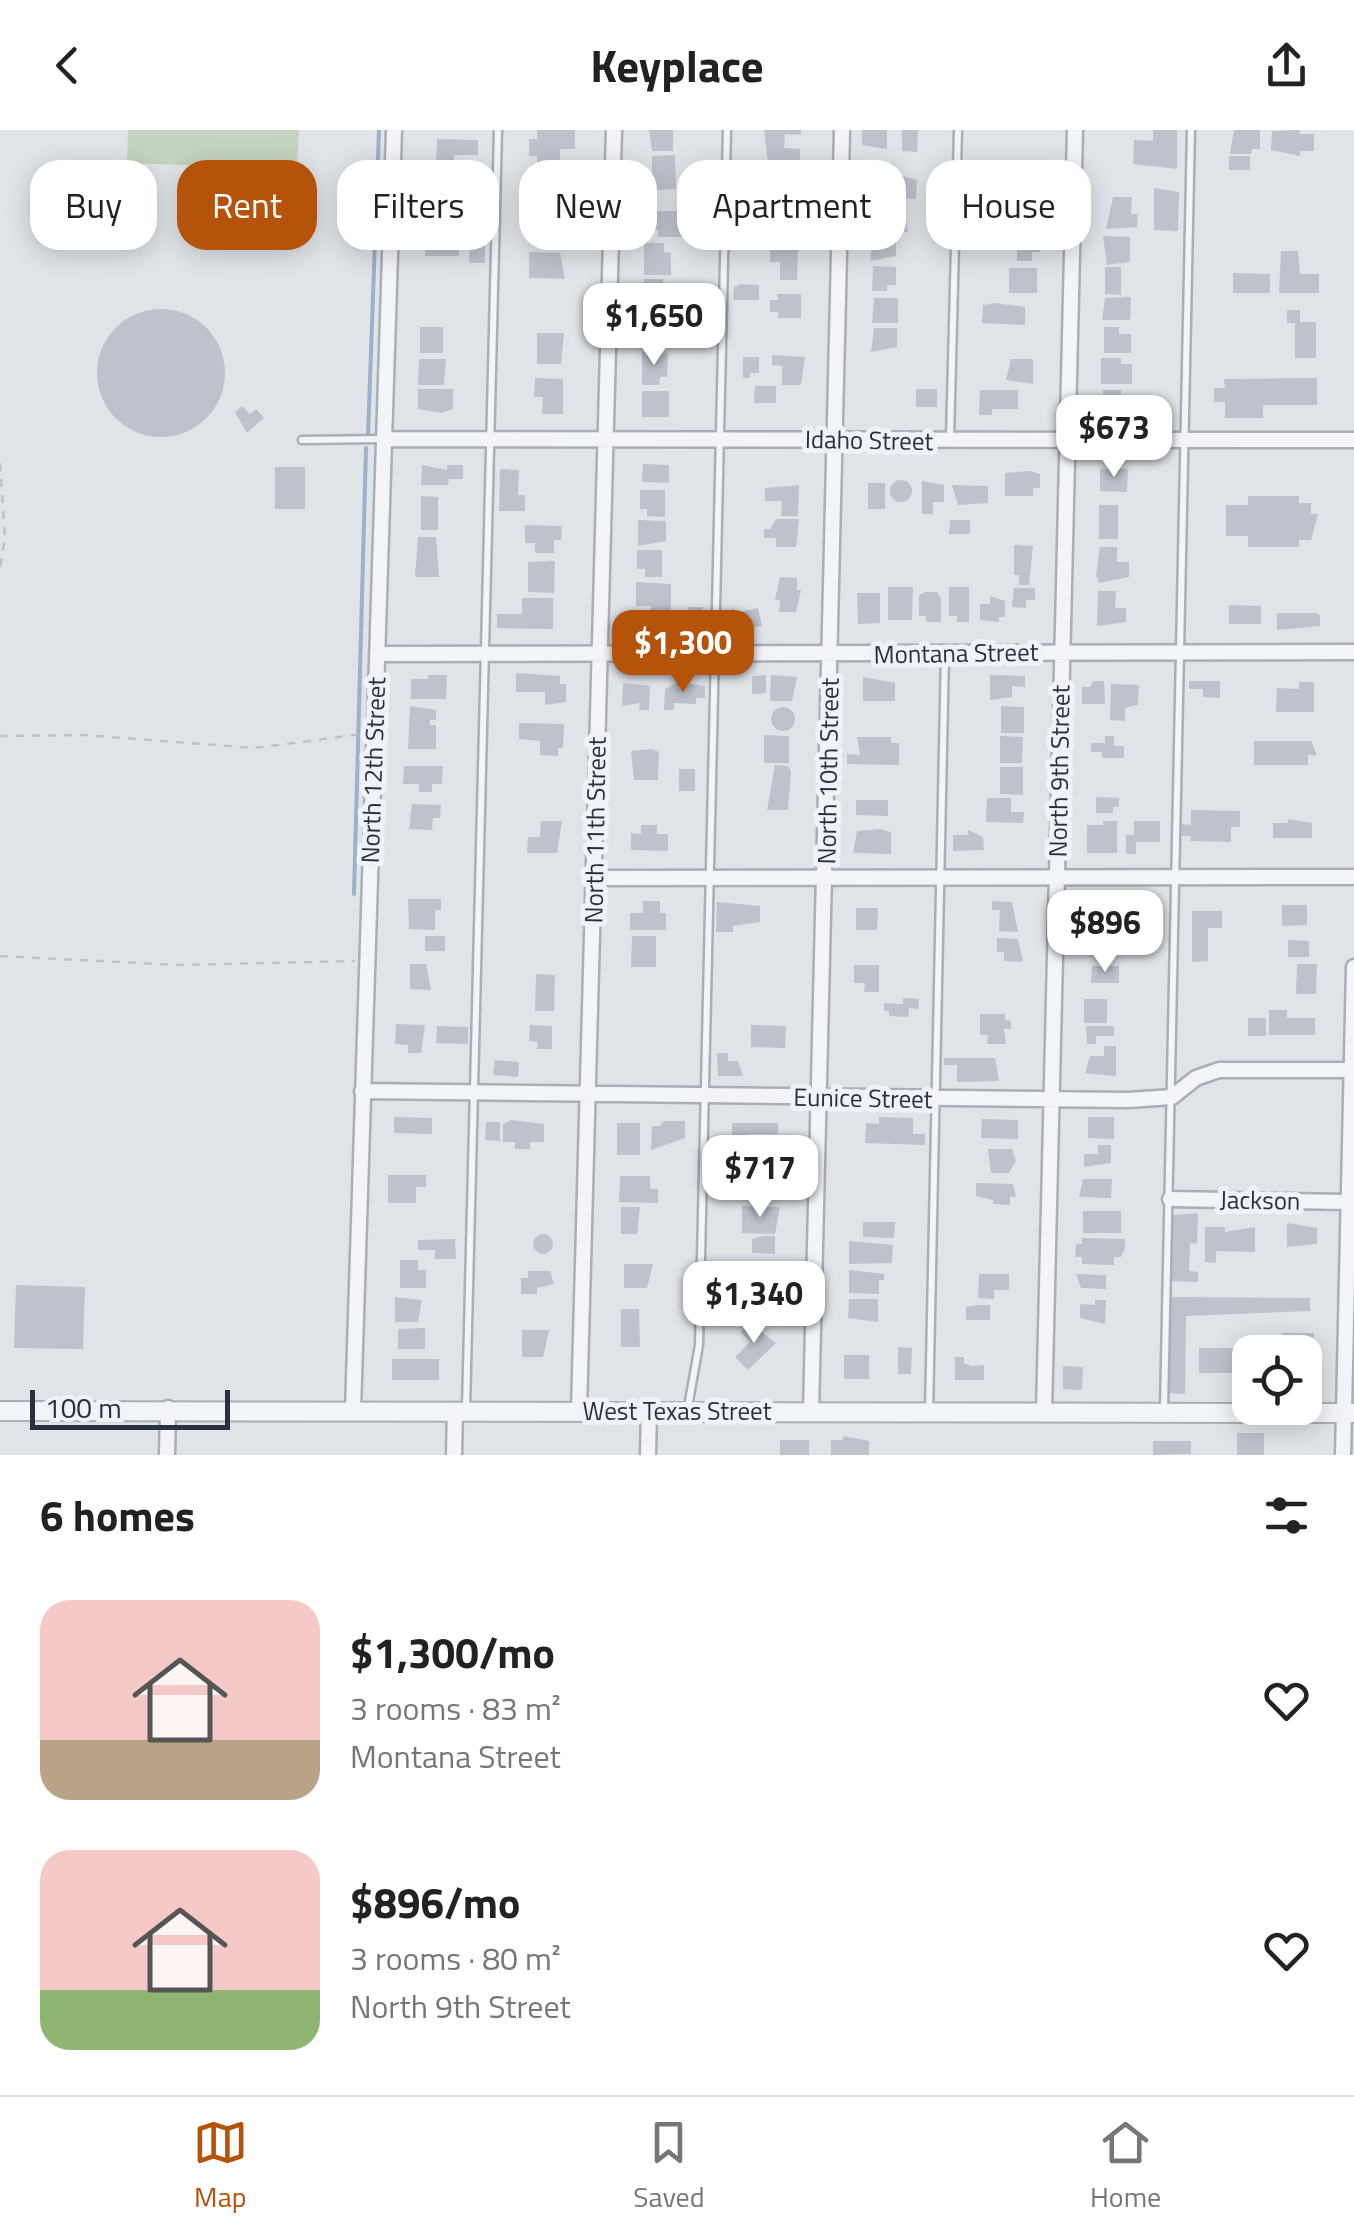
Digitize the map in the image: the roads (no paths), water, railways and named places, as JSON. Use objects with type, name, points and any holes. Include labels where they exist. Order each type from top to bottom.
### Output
[{"type":"street","name":"North 12th Street","points":[[353,1410],[394,130]]},
{"type":"street","name":"North 11th Street","points":[[579,1410],[614,130]]},
{"type":"street","name":"North 10th Street","points":[[812,1412],[842,130]]},
{"type":"street","name":"North 9th Street","points":[[1044,1412],[1075,130]]},
{"type":"street","name":"Idaho Street","points":[[384,439],[1354,440]]},
{"type":"street","name":"Montana Street","points":[[378,654],[1354,652]]},
{"type":"street","points":[[595,878],[1354,878]]},
{"type":"street","points":[[1342,1455],[1349,1413],[1354,967]]},
{"type":"street","name":"Eunice Street","points":[[362,1091],[1054,1100],[1172,1097],[1196,1078],[1219,1070],[1353,1070]]},
{"type":"street","name":"Jackson","points":[[1170,1199],[1351,1206]]},
{"type":"street","points":[[168,1408],[168,1455]]},
{"type":"street","points":[[454,1455],[461,1409]]},
{"type":"street","name":"West Texas Street","points":[[0,1410],[1349,1413]]},
{"type":"street","points":[[648,1455],[649,1411]]},
{"type":"lane","points":[[461,1409],[475,1094],[498,130]]},
{"type":"lane","points":[[686,1411],[699,1345],[701,1096],[726,130]]},
{"type":"lane","points":[[950,440],[958,130]]},
{"type":"lane","points":[[1164,1411],[1191,130]]},
{"type":"lane","points":[[302,440],[384,439]]},
{"type":"lane","points":[[929,1412],[945,654]]},
{"type":"waterway","points":[[368,435],[379,130]]},
{"type":"waterway","points":[[354,894],[366,448]]}]
